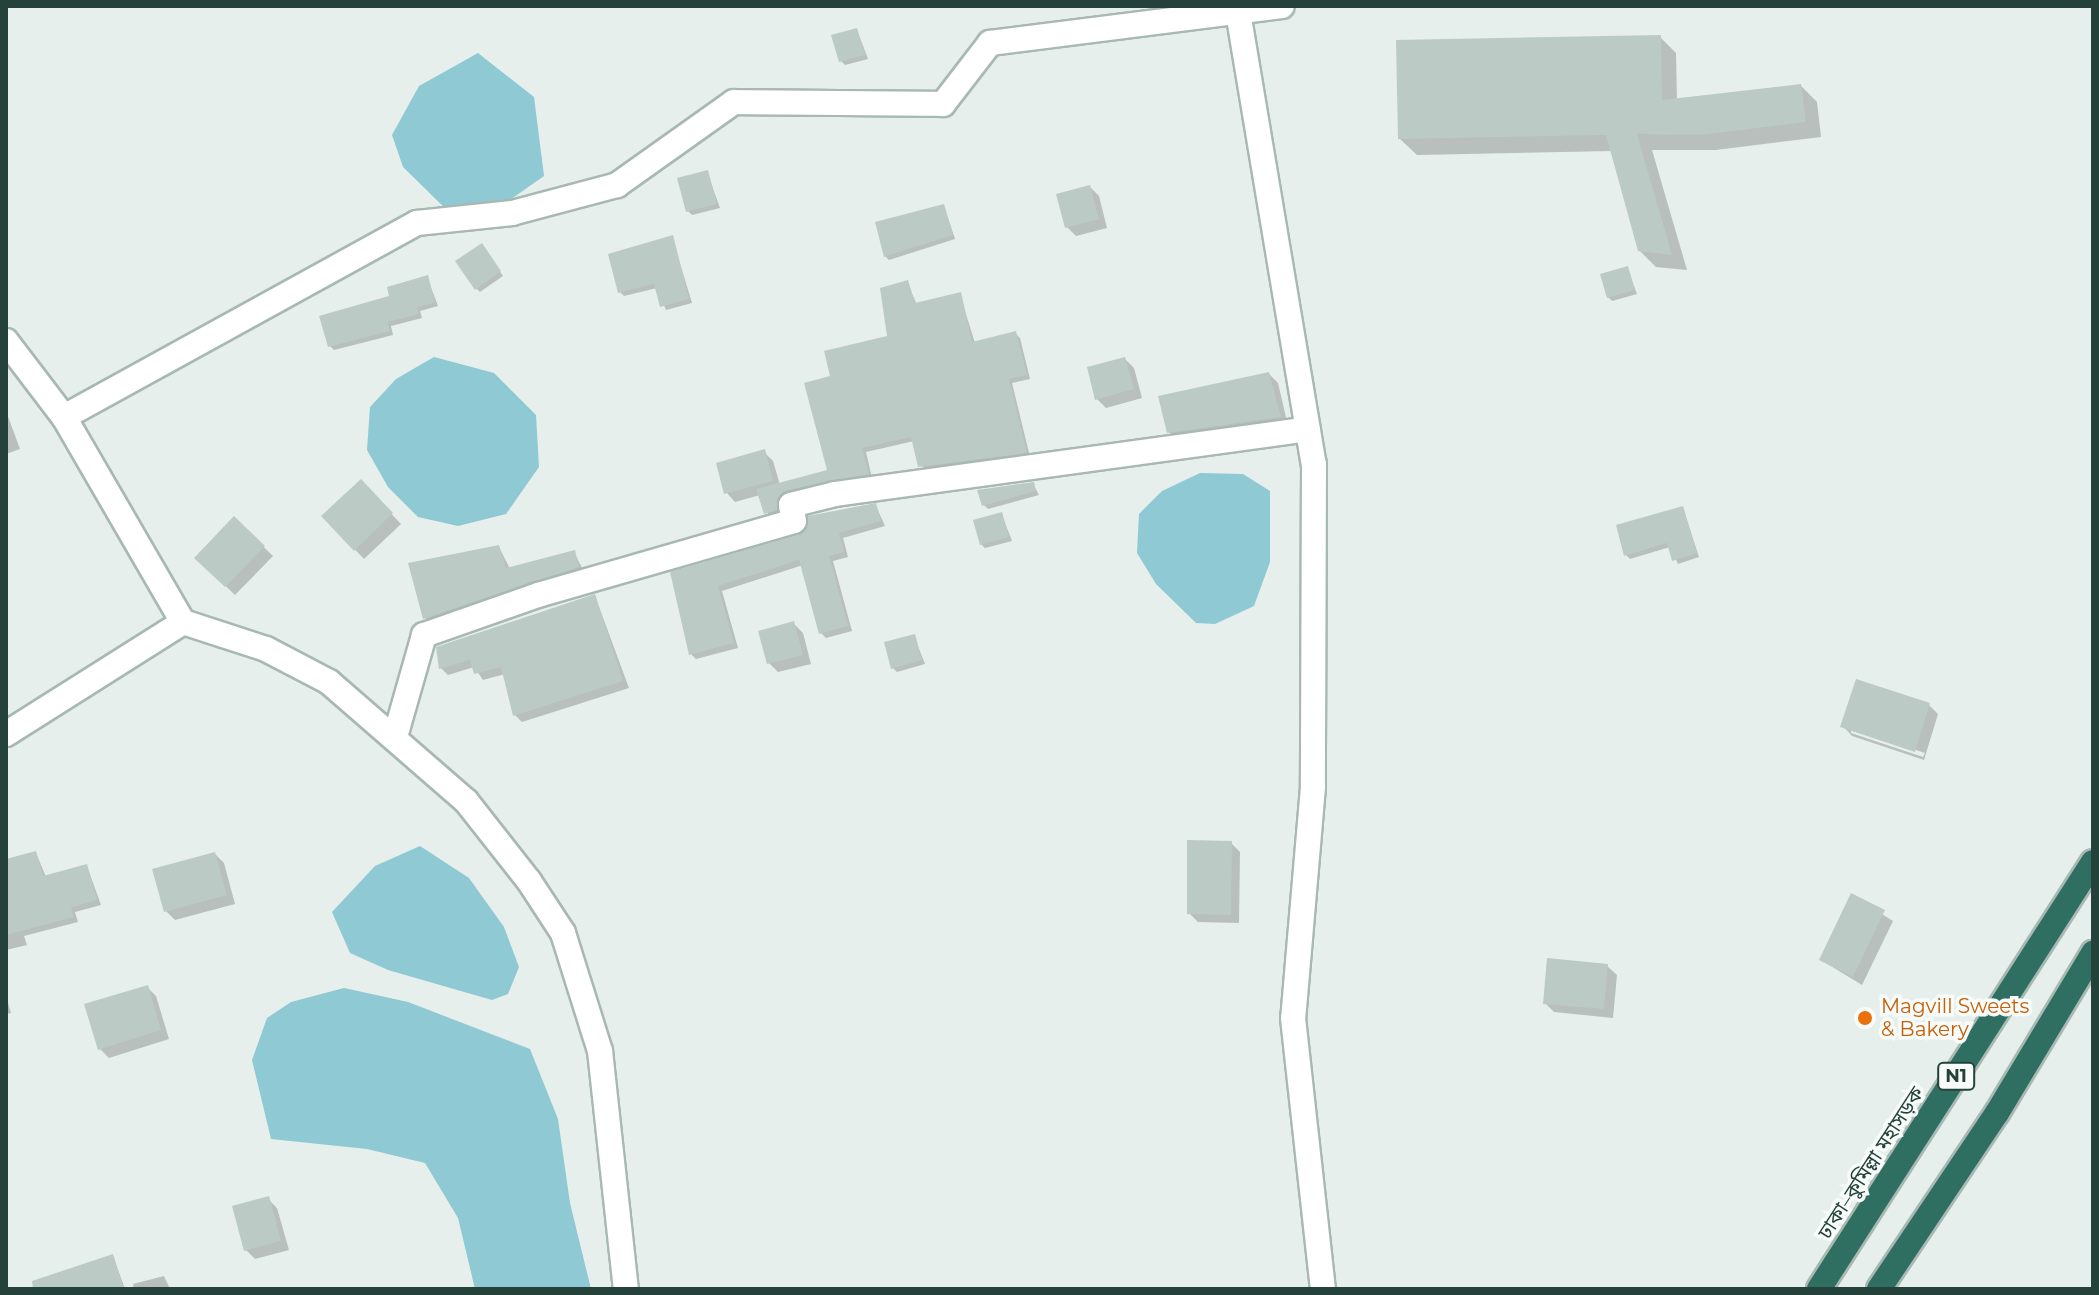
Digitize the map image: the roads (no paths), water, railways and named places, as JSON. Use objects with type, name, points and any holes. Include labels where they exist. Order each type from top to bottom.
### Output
[{"type":"highway","name":"ঢাকা–কুমিল্লা মহাসড়ক","points":[[1819,1289],[2093,862]]},
{"type":"highway","name":"N1","points":[[1879,1289],[1997,1113],[2093,953]]},
{"type":"street","points":[[64,417],[417,223],[512,213],[617,185],[734,102],[943,104],[990,43],[1282,6]]},
{"type":"street","points":[[1238,10],[1314,464],[1313,787],[1293,1018],[1323,1289]]},
{"type":"street","points":[[6,341],[64,417],[183,622],[266,649],[329,682],[466,801],[563,933],[600,1051],[626,1289]]},
{"type":"street","points":[[395,737],[424,635],[538,595],[794,521],[791,505],[835,494],[1308,429]]},
{"type":"street","points":[[6,734],[183,622]]},
{"type":"water","points":[[478,53],[534,97],[544,176],[497,209],[452,215],[403,167],[392,135],[419,86]]},
{"type":"water","points":[[434,357],[494,373],[536,415],[539,467],[506,514],[458,526],[418,517],[388,487],[367,450],[370,407],[396,379]]},
{"type":"water","points":[[1200,473],[1243,474],[1270,491],[1270,562],[1254,606],[1215,624],[1196,623],[1156,584],[1137,553],[1139,514],[1162,491]]},
{"type":"water","points":[[420,846],[469,878],[504,927],[519,967],[508,994],[492,1000],[388,970],[350,953],[332,912],[375,866]]},
{"type":"water","points":[[344,988],[408,1002],[530,1049],[558,1119],[570,1203],[591,1289],[475,1289],[458,1218],[425,1163],[367,1149],[271,1139],[252,1060],[267,1018],[291,1002]]},
{"type":"place","name":"Magvill Sweets & Bakery","points":[[1865,1018]]}]
